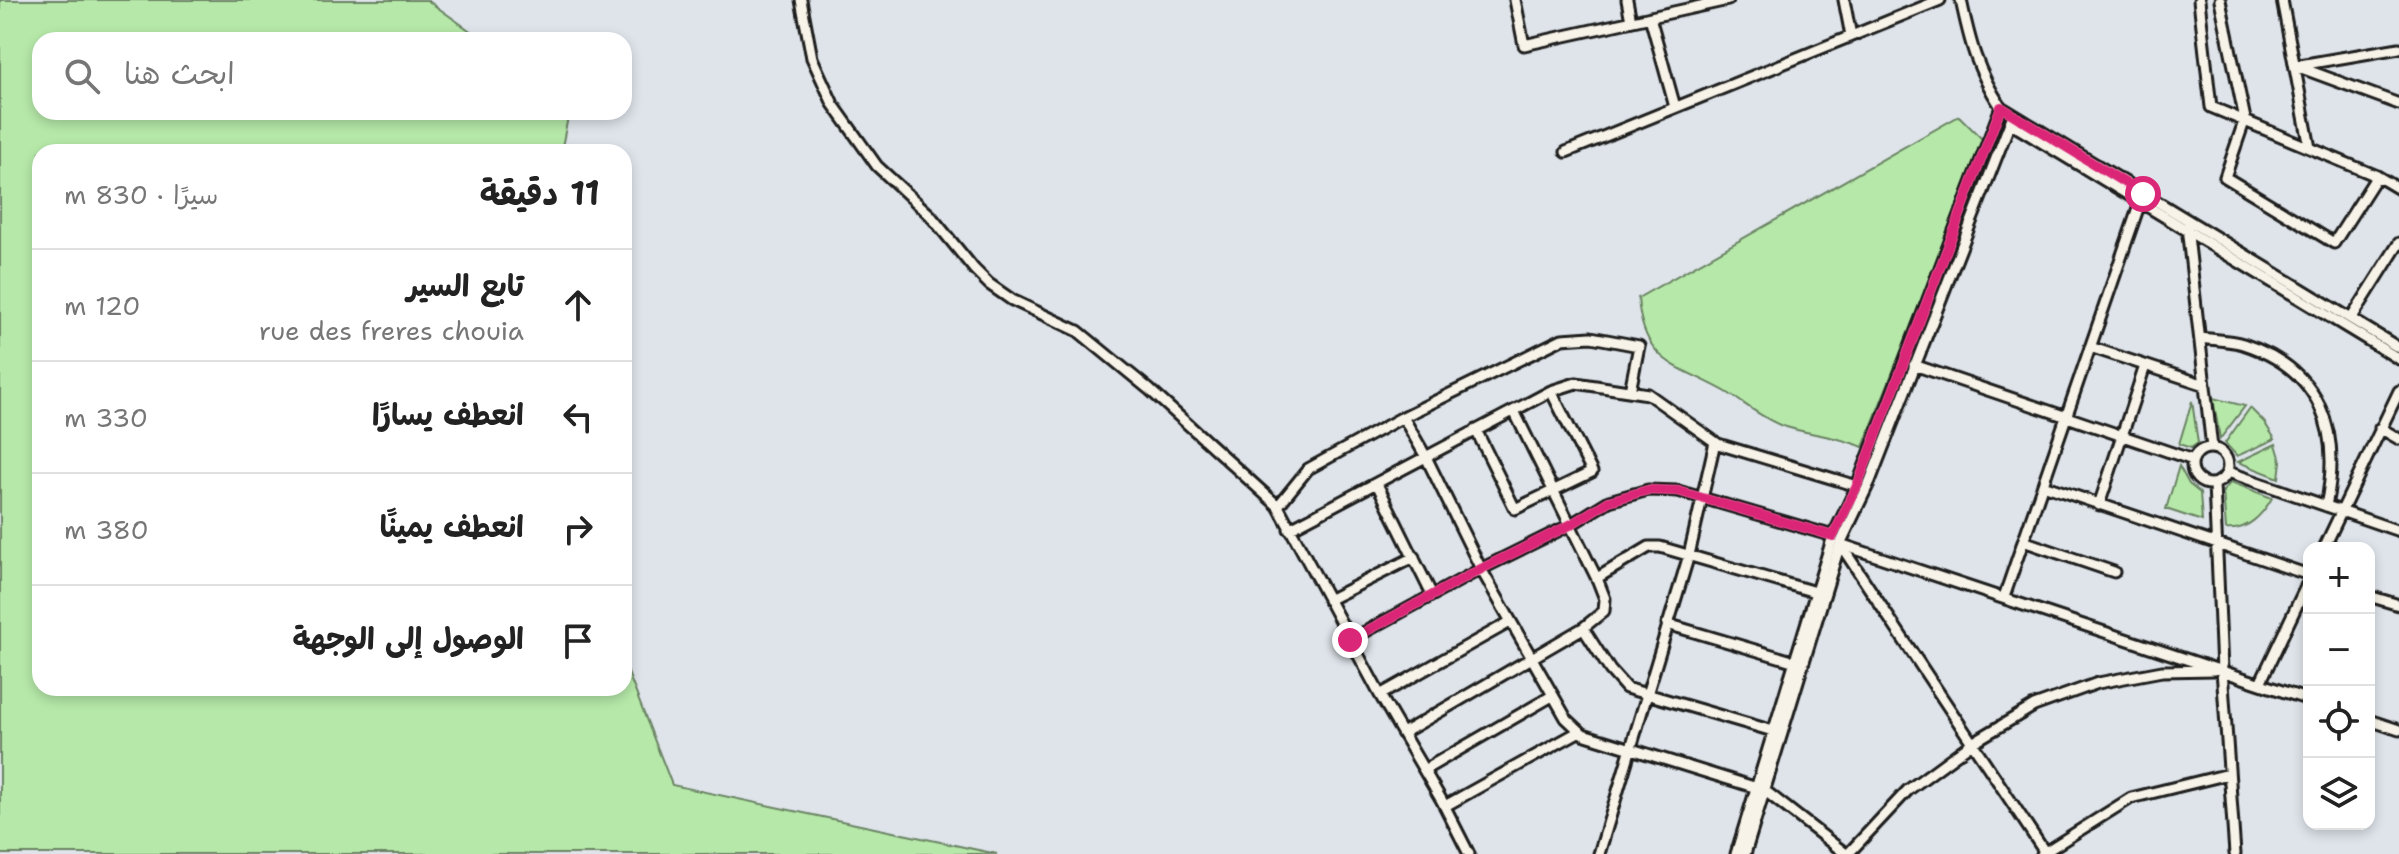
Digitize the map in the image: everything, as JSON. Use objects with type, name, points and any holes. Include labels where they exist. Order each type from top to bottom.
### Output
[{"type":"street","points":[[801,0],[812,58],[833,104],[877,166],[930,215],[974,269],[1012,300],[1078,331],[1150,390],[1278,506],[1469,854]]},
{"type":"street","points":[[1515,0],[1524,45],[1728,0]]},
{"type":"street","points":[[1627,0],[1631,21]]},
{"type":"street","points":[[1844,0],[1851,36]]},
{"type":"street","points":[[1566,152],[1940,0]]},
{"type":"street","points":[[1961,0],[1969,40],[1983,79],[2011,119],[2399,348]]},
{"type":"street","points":[[2199,0],[2211,107],[2377,176],[2399,189]]},
{"type":"street","points":[[2220,0],[2245,119],[2225,177],[2334,243],[2377,176]]},
{"type":"street","points":[[2285,1],[2310,148]]},
{"type":"street","points":[[1650,17],[1675,107]]},
{"type":"street","points":[[2296,66],[2399,48]]},
{"type":"street","points":[[2296,66],[2399,104]]},
{"type":"street","points":[[1736,854],[1761,789],[1833,536],[1857,486],[2001,107]]},
{"type":"street","points":[[1745,854],[1773,731],[1840,544],[1870,481],[2011,119]]},
{"type":"street","points":[[2004,597],[2142,198]]},
{"type":"street","points":[[2187,225],[2212,448]]},
{"type":"street","points":[[2187,225],[2399,359]]},
{"type":"street","points":[[2351,319],[2399,243]]},
{"type":"street","points":[[1278,506],[1308,469],[1403,417],[1562,339],[1591,337],[1639,346],[1630,391]]},
{"type":"street","points":[[2200,338],[2241,344],[2258,350],[2299,376],[2315,395],[2325,417],[2332,450],[2326,506]]},
{"type":"street","points":[[2090,347],[2205,385]]},
{"type":"street","points":[[1914,365],[2193,460]]},
{"type":"street","points":[[2099,505],[2145,366]]},
{"type":"street","points":[[1289,529],[1551,391],[1576,383],[1648,394],[1715,442],[1857,486]]},
{"type":"street","points":[[1476,430],[1515,509],[1592,472],[1551,391]]},
{"type":"street","points":[[2327,542],[2399,391]]},
{"type":"street","points":[[1403,733],[1583,628],[1604,611],[1605,599],[1597,578],[1514,411]]},
{"type":"street","points":[[1403,417],[1481,569],[1566,718],[1580,731],[1761,789],[1847,854],[1908,790],[1972,743],[2034,706],[2098,683],[2162,671],[2222,670]]},
{"type":"street","points":[[2380,428],[2399,439]]},
{"type":"street","points":[[1599,854],[1689,555],[1715,442]]},
{"type":"street","points":[[2212,448],[2226,456],[2228,472],[2222,480],[2207,484],[2196,478],[2192,467],[2200,451],[2212,448]]},
{"type":"street","points":[[2228,472],[2399,531]]},
{"type":"street","points":[[1377,484],[1432,595]]},
{"type":"street","points":[[2214,484],[2222,670],[2235,854]]},
{"type":"street","points":[[2043,485],[2303,575]]},
{"type":"street","points":[[1350,640],[1570,525],[1609,501],[1648,490],[1678,491],[1833,536]]},
{"type":"street","points":[[2023,541],[2114,572]]},
{"type":"street","points":[[1840,544],[2303,698]]},
{"type":"street","points":[[1840,544],[2044,853],[2131,798],[2229,774]]},
{"type":"street","points":[[1597,578],[1649,547],[1660,547],[1815,592]]},
{"type":"street","points":[[1328,600],[1414,557]]},
{"type":"street","points":[[2260,683],[2303,590]]},
{"type":"street","points":[[2375,598],[2399,605]]},
{"type":"street","points":[[1380,695],[1510,622]]},
{"type":"street","points":[[1667,624],[1798,663]]},
{"type":"street","points":[[1583,628],[1626,688],[1773,731]]},
{"type":"street","points":[[1424,770],[1552,696]]},
{"type":"street","points":[[2375,722],[2399,730]]},
{"type":"street","points":[[1445,806],[1580,731]]},
{"type":"green space","points":[[0,0],[427,0],[472,32],[32,32],[32,120],[567,120],[563,144],[32,144],[32,696],[632,696],[632,683],[672,785],[997,854],[0,854]]},
{"type":"green space","points":[[1959,116],[1984,141],[1863,447],[1773,422],[1728,393],[1680,369],[1656,351],[1647,338],[1638,298]]},
{"type":"green space","points":[[2213,398],[2245,406],[2220,439]]},
{"type":"green space","points":[[2192,401],[2198,443],[2191,448],[2179,444]]},
{"type":"green space","points":[[2250,408],[2275,439],[2237,456],[2225,443]]},
{"type":"green space","points":[[2276,444],[2281,461],[2279,478],[2238,462]]},
{"type":"green space","points":[[2179,466],[2189,484],[2200,493],[2202,521],[2166,509]]},
{"type":"green space","points":[[2231,482],[2272,498],[2254,521],[2241,528],[2226,529],[2223,491]]},
{"type":"route","points":[[1350,640],[1570,525],[1609,501],[1648,490],[1678,491],[1833,536],[1857,486],[2001,107],[2143,194]]}]
